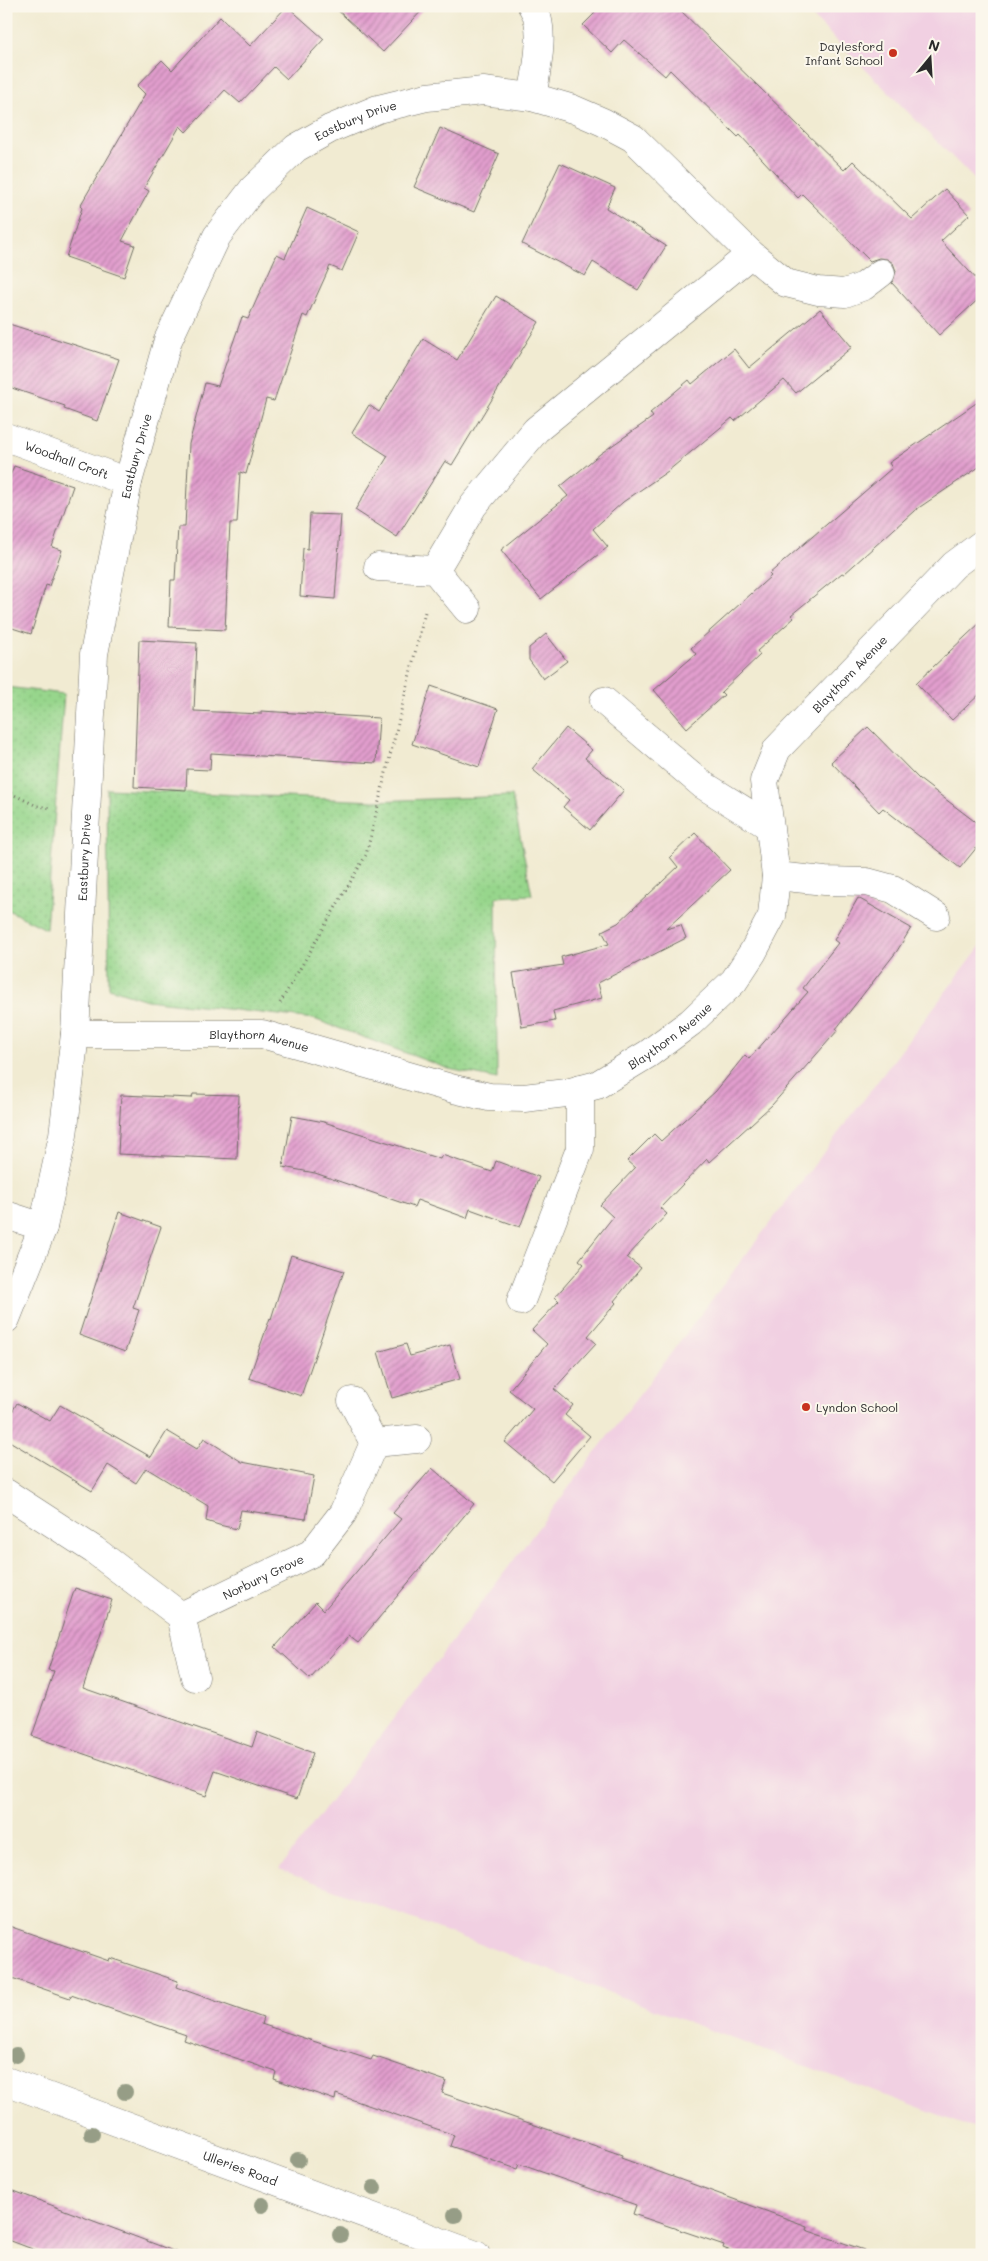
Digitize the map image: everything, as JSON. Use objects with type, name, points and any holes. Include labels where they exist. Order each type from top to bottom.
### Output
[{"type":"street","points":[[532,6],[536,12],[540,52],[532,97]]},
{"type":"street","name":"Eastbury Drive","points":[[6,1319],[43,1227],[62,1135],[75,1034],[94,654],[128,482],[168,340],[217,236],[253,189],[296,148],[330,129],[378,109],[427,97],[482,91],[532,97],[580,112],[633,138],[751,254],[786,283],[818,291],[845,293],[864,286],[881,273]]},
{"type":"street","points":[[435,570],[474,506],[536,430],[751,254]]},
{"type":"street","name":"Woodhall Croft","points":[[6,437],[128,482]]},
{"type":"street","name":"Blaythorn Avenue","points":[[75,1034],[262,1034],[454,1089],[489,1097],[524,1098],[566,1093],[597,1085],[648,1054],[690,1022],[734,981],[753,952],[772,916],[776,876],[764,780],[777,749],[954,565],[982,544]]},
{"type":"street","points":[[378,567],[435,570],[468,609]]},
{"type":"street","points":[[604,701],[703,785],[769,826]]},
{"type":"street","points":[[776,876],[825,881],[868,882],[892,889],[936,916]]},
{"type":"street","points":[[521,1301],[580,1149],[580,1089]]},
{"type":"street","points":[[6,1215],[43,1227]]},
{"type":"street","points":[[352,1401],[374,1443],[417,1439]]},
{"type":"street","name":"Norbury Grove","points":[[181,1616],[312,1553],[344,1513],[374,1443]]},
{"type":"street","points":[[6,1493],[94,1550],[181,1616],[195,1677]]},
{"type":"street","name":"Ulleries Road","points":[[6,2081],[476,2255]]},
{"type":"path","points":[[262,1034],[366,855],[435,570]]},
{"type":"path","points":[[6,791],[36,806],[87,814]]},
{"type":"shaded area","points":[[802,6],[982,6],[982,187],[894,98]]},
{"type":"shaded area","name":"Lyndon School","points":[[982,944],[982,2129],[961,2124],[279,1869]]},
{"type":"green space","points":[[6,687],[64,694],[46,929],[6,909]]},
{"type":"green space","points":[[107,789],[374,801],[512,796],[532,895],[496,897],[497,1079],[449,1069],[314,1019],[147,1000],[109,988]]},
{"type":"building","points":[[287,6],[324,39],[287,79],[274,67],[240,103],[225,90],[186,132],[180,126],[144,188],[149,191],[122,241],[135,245],[124,277],[66,257],[82,208],[80,206],[145,94],[137,86],[162,60],[172,70],[220,17],[250,46]]},
{"type":"building","points":[[333,6],[426,6],[383,52]]},
{"type":"building","points":[[587,6],[676,6],[844,170],[853,161],[912,219],[945,189],[969,215],[941,241],[982,285],[982,296],[939,335],[892,283],[896,271],[893,263],[887,259],[879,258],[870,261],[802,194],[798,198],[740,135],[738,137],[670,70],[665,76],[624,40],[612,53],[583,25],[595,13]]},
{"type":"building","points":[[440,128],[499,154],[474,212],[414,187]]},
{"type":"building","points":[[560,163],[615,188],[606,208],[666,246],[638,290],[593,262],[585,276],[522,244]]},
{"type":"building","points":[[307,208],[359,232],[342,271],[330,266],[307,317],[303,315],[274,401],[266,399],[246,474],[240,472],[237,523],[230,523],[225,630],[169,627],[171,580],[175,580],[178,527],[185,527],[189,444],[205,383],[218,386],[242,317],[248,319],[277,254],[285,258]]},
{"type":"building","points":[[496,296],[539,322],[452,465],[445,461],[397,537],[355,510],[388,456],[352,433],[369,405],[379,412],[423,339],[457,360]]},
{"type":"building","points":[[820,309],[852,347],[796,393],[784,380],[735,421],[732,418],[668,471],[623,502],[593,529],[608,547],[541,599],[501,550],[568,496],[560,487],[600,454],[653,417],[650,413],[689,380],[692,384],[734,349],[749,368]]},
{"type":"building","points":[[6,323],[119,359],[97,421],[64,409],[65,406],[6,386]]},
{"type":"building","points":[[982,399],[982,465],[914,511],[844,574],[842,573],[791,615],[794,618],[757,651],[760,655],[721,692],[724,695],[687,728],[654,690],[696,654],[691,648],[771,576],[769,574],[892,468],[889,463]]},
{"type":"building","points":[[14,466],[73,486],[52,547],[62,550],[49,586],[46,585],[31,634],[6,626],[6,486]]},
{"type":"building","points":[[310,514],[341,515],[335,599],[300,596],[303,548],[308,549]]},
{"type":"building","points":[[982,621],[982,692],[952,720],[916,683]]},
{"type":"building","points":[[546,634],[567,661],[543,679],[529,660],[529,648]]},
{"type":"building","points":[[139,640],[197,643],[194,711],[261,714],[261,711],[379,718],[376,763],[211,753],[210,770],[187,769],[186,790],[134,787]]},
{"type":"building","points":[[431,686],[498,709],[479,767],[412,744]]},
{"type":"building","points":[[868,727],[919,779],[982,827],[982,841],[960,868],[883,808],[879,812],[831,762]]},
{"type":"building","points":[[566,728],[592,750],[585,758],[624,790],[590,830],[563,807],[569,800],[532,769]]},
{"type":"building","points":[[695,833],[730,870],[666,929],[681,925],[686,938],[598,983],[602,998],[553,1011],[555,1021],[522,1027],[513,973],[563,965],[561,957],[609,944],[602,931],[618,923],[678,867],[670,857]]},
{"type":"building","points":[[858,898],[911,928],[897,951],[836,1029],[838,1030],[772,1105],[709,1162],[707,1159],[660,1208],[667,1214],[627,1257],[641,1268],[614,1301],[616,1303],[588,1336],[596,1343],[554,1389],[573,1405],[565,1415],[590,1436],[552,1481],[505,1442],[533,1409],[509,1390],[547,1344],[532,1330],[559,1301],[555,1297],[584,1264],[579,1260],[613,1217],[600,1205],[635,1168],[627,1161],[654,1134],[661,1141],[716,1091],[745,1055],[749,1059],[808,992],[803,988],[838,943],[834,940]]},
{"type":"building","points":[[193,1094],[239,1095],[237,1159],[118,1154],[121,1095],[192,1098]]},
{"type":"building","points":[[292,1116],[324,1122],[440,1159],[442,1155],[492,1172],[496,1161],[539,1177],[520,1227],[470,1209],[467,1218],[417,1200],[414,1207],[315,1173],[283,1167]]},
{"type":"building","points":[[119,1212],[161,1227],[133,1308],[139,1310],[125,1352],[79,1335]]},
{"type":"building","points":[[291,1255],[344,1271],[301,1396],[249,1378],[271,1319]]},
{"type":"building","points":[[406,1344],[410,1356],[450,1345],[460,1379],[392,1398],[378,1352]]},
{"type":"building","points":[[17,1403],[50,1421],[60,1405],[151,1457],[167,1431],[197,1449],[204,1438],[242,1462],[314,1476],[306,1519],[241,1510],[237,1529],[206,1521],[208,1506],[146,1468],[136,1483],[108,1465],[92,1491],[6,1439],[6,1423]]},
{"type":"building","points":[[432,1468],[474,1504],[358,1643],[349,1636],[310,1679],[275,1647],[316,1602],[324,1610],[401,1519],[393,1513]]},
{"type":"building","points":[[75,1588],[112,1600],[83,1688],[252,1747],[257,1732],[313,1753],[297,1799],[215,1771],[206,1796],[32,1736],[54,1671],[48,1670]]},
{"type":"building","points":[[6,1925],[109,1961],[110,1958],[178,1981],[176,1987],[263,2018],[261,2024],[371,2060],[373,2056],[446,2081],[442,2093],[622,2155],[621,2158],[807,2226],[806,2230],[864,2250],[863,2255],[742,2255],[723,2248],[724,2245],[633,2214],[636,2205],[519,2164],[517,2169],[450,2146],[454,2135],[336,2094],[335,2100],[274,2079],[276,2072],[184,2040],[186,2035],[71,1995],[70,1998],[6,1976]]},
{"type":"building","points":[[6,2188],[176,2252],[175,2255],[48,2255],[6,2239]]},
{"type":"place","name":"Daylesford Infant School","points":[[893,53]]},
{"type":"place","name":"Lyndon School","points":[[806,1407]]}]
